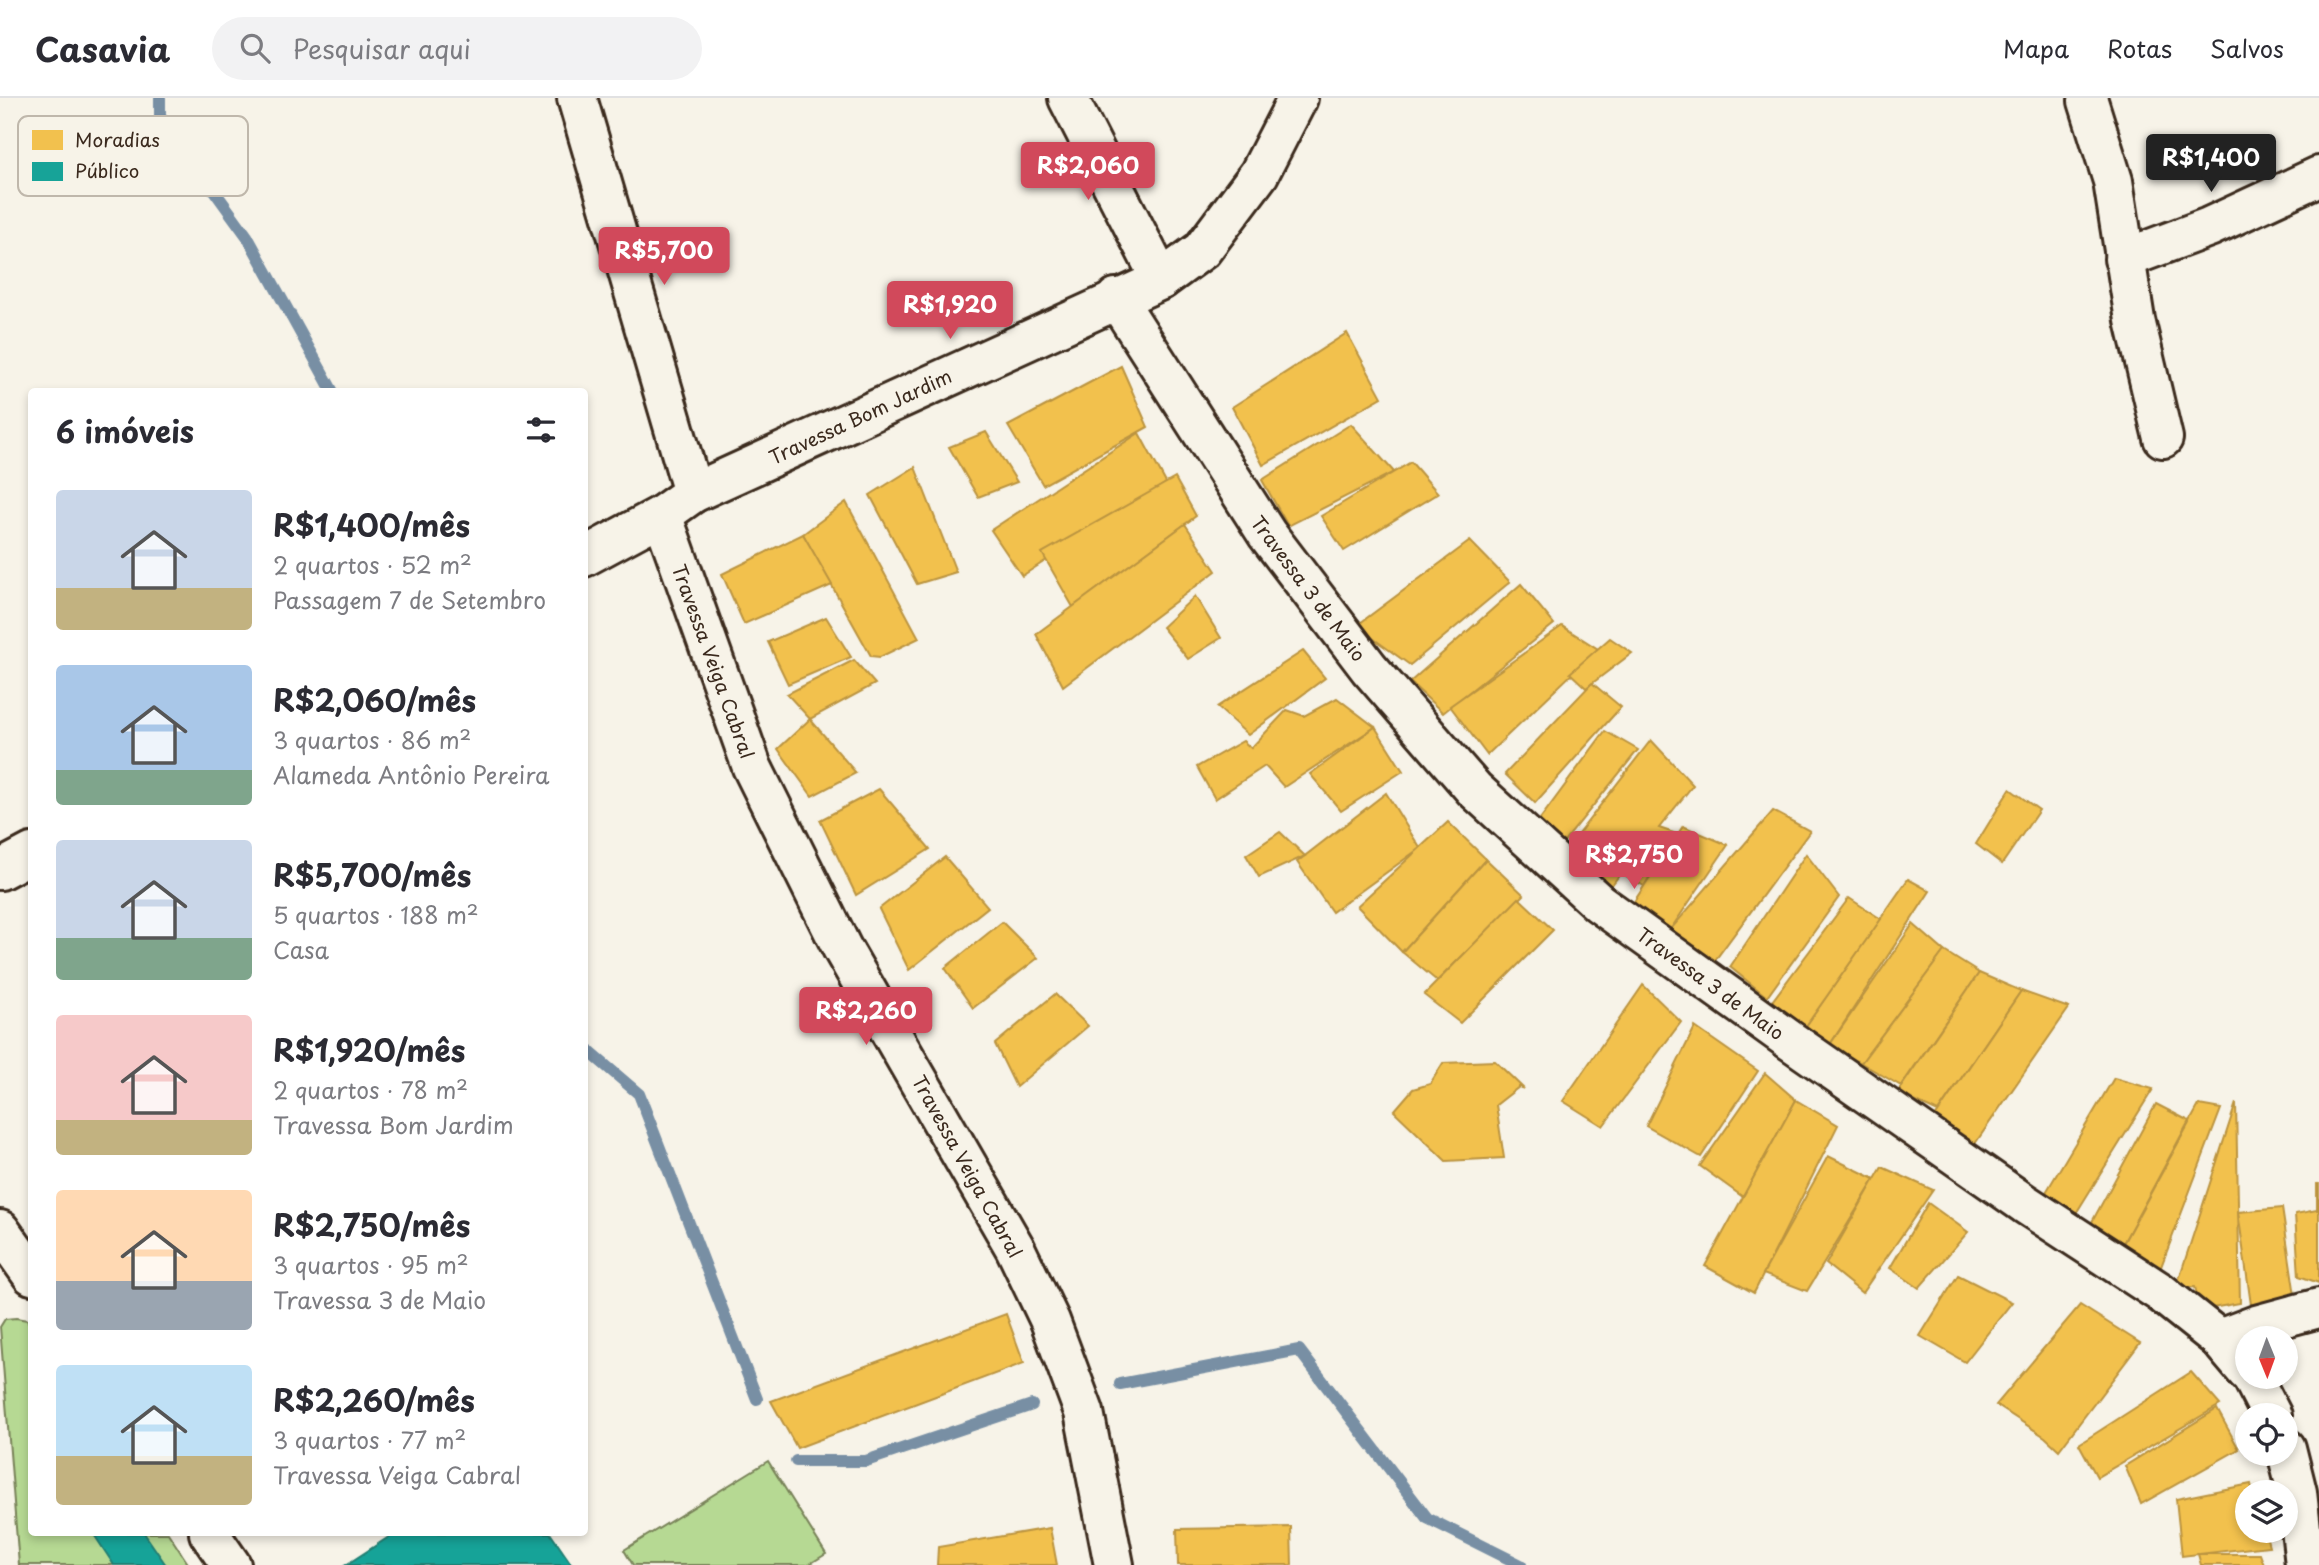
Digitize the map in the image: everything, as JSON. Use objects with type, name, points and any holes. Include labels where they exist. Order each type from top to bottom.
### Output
[{"type":"street","points":[[577,98],[693,493]]},
{"type":"street","points":[[1068,98],[1161,280]]},
{"type":"street","name":"Travessa Bom Jardim","points":[[588,555],[662,515],[693,493],[1116,298],[1161,280],[1202,250],[1259,174],[1298,98]]},
{"type":"street","points":[[2088,101],[2113,181],[2124,260],[2144,366],[2163,438]]},
{"type":"street","points":[[2124,260],[2241,213],[2319,176]]},
{"type":"street","name":"Travessa 3 de Maio","points":[[1116,298],[1267,534],[1369,668],[1475,789],[1599,903],[1891,1111],[2160,1292],[2219,1339],[2235,1358]]},
{"type":"street","name":"Travessa Veiga Cabral","points":[[662,515],[752,768],[842,948],[1015,1248],[1049,1321],[1084,1412],[1114,1565]]},
{"type":"street","points":[[0,870],[28,855]]},
{"type":"street","points":[[0,1230],[28,1269]]},
{"type":"street","points":[[2219,1339],[2256,1325],[2319,1308]]},
{"type":"street","points":[[2290,1466],[2297,1492],[2305,1565]]},
{"type":"street","points":[[210,1536],[230,1565]]},
{"type":"green space","points":[[16,1318],[28,1322],[28,1536],[170,1536],[189,1565],[19,1565],[0,1327],[5,1319]]},
{"type":"green space","points":[[768,1461],[826,1554],[808,1565],[633,1565],[624,1550]]},
{"type":"building: Moradias","points":[[1347,333],[1382,397],[1263,465],[1232,407]]},
{"type":"building: Moradias","points":[[1121,366],[1148,427],[1043,485],[1008,426]]},
{"type":"building: Moradias","points":[[1351,424],[1394,472],[1288,526],[1262,480]]},
{"type":"building: Moradias","points":[[986,432],[1017,482],[978,497],[949,447]]},
{"type":"building: Moradias","points":[[1139,433],[1166,483],[1022,576],[991,530]]},
{"type":"building: Moradias","points":[[1411,462],[1438,493],[1344,551],[1321,516]]},
{"type":"building: Moradias","points":[[915,467],[956,572],[917,584],[870,495]]},
{"type":"building: Moradias","points":[[1175,478],[1196,516],[1073,607],[1042,553]]},
{"type":"building: Moradias","points":[[846,502],[919,638],[880,657],[871,656],[803,534]]},
{"type":"building: Moradias","points":[[1185,524],[1216,571],[1063,686],[1036,634]]},
{"type":"building: Moradias","points":[[803,534],[832,585],[744,624],[722,574]]},
{"type":"building: Moradias","points":[[1470,541],[1510,582],[1410,665],[1356,626]]},
{"type":"building: Moradias","points":[[1521,584],[1554,624],[1443,713],[1410,682]]},
{"type":"building: Moradias","points":[[1195,596],[1221,638],[1188,659],[1162,627]]},
{"type":"building: Moradias","points":[[826,617],[851,657],[788,684],[768,642]]},
{"type":"building: Moradias","points":[[1562,626],[1598,649],[1487,755],[1450,706]]},
{"type":"building: Moradias","points":[[1610,638],[1632,653],[1586,688],[1570,673]]},
{"type":"building: Moradias","points":[[1303,651],[1325,678],[1248,735],[1217,707]]},
{"type":"building: Moradias","points":[[854,660],[875,684],[810,719],[787,694]]},
{"type":"building: Moradias","points":[[1592,683],[1621,707],[1535,803],[1505,774]]},
{"type":"building: Moradias","points":[[1337,698],[1375,727],[1284,787],[1265,766],[1215,799],[1197,767],[1243,741],[1251,748],[1287,710],[1304,716]]},
{"type":"building: Moradias","points":[[810,719],[856,773],[812,796],[778,749]]},
{"type":"building: Moradias","points":[[1375,727],[1403,771],[1341,811],[1310,774]]},
{"type":"building: Moradias","points":[[1605,731],[1638,750],[1564,842],[1535,826]]},
{"type":"building: Moradias","points":[[1651,740],[1693,785],[1659,828],[1677,834],[1644,886],[1621,873],[1608,890],[1568,847]]},
{"type":"building: Moradias","points":[[879,789],[930,849],[856,895],[820,820]]},
{"type":"building: Moradias","points":[[2010,789],[2039,810],[2002,864],[1976,844]]},
{"type":"building: Moradias","points":[[1386,793],[1420,848],[1332,912],[1297,862]]},
{"type":"building: Moradias","points":[[1773,811],[1810,831],[1713,963],[1670,930]]},
{"type":"building: Moradias","points":[[1448,822],[1486,859],[1402,952],[1357,906]]},
{"type":"building: Moradias","points":[[1683,826],[1728,845],[1670,930],[1630,908]]},
{"type":"building: Moradias","points":[[1280,832],[1305,856],[1259,877],[1246,855]]},
{"type":"building: Moradias","points":[[1806,854],[1839,897],[1767,997],[1730,967]]},
{"type":"building: Moradias","points":[[945,857],[988,907],[909,970],[879,909]]},
{"type":"building: Moradias","points":[[1486,859],[1524,895],[1437,981],[1402,952]]},
{"type":"building: Moradias","points":[[1908,879],[1930,891],[1829,1046],[1801,1033]]},
{"type":"building: Moradias","points":[[1519,898],[1553,930],[1460,1023],[1424,995]]},
{"type":"building: Moradias","points":[[1849,898],[1881,919],[1801,1033],[1770,1004]]},
{"type":"building: Moradias","points":[[1002,922],[1038,958],[973,1008],[945,968]]},
{"type":"building: Moradias","points":[[1913,924],[1944,951],[1861,1063],[1829,1046]]},
{"type":"building: Moradias","points":[[1944,951],[1979,973],[1901,1086],[1861,1063]]},
{"type":"building: Moradias","points":[[1979,973],[2021,991],[1938,1112],[1897,1093]]},
{"type":"building: Moradias","points":[[1643,985],[1681,1022],[1603,1126],[1563,1101]]},
{"type":"building: Moradias","points":[[2021,991],[2069,1008],[1974,1145],[1935,1117]]},
{"type":"building: Moradias","points":[[1055,994],[1088,1026],[1016,1087],[995,1044]]},
{"type":"building: Moradias","points":[[1695,1027],[1758,1071],[1701,1157],[1646,1126]]},
{"type":"building: Moradias","points":[[1495,1061],[1524,1089],[1519,1087],[1496,1105],[1504,1158],[1446,1161],[1394,1111],[1413,1089],[1430,1084],[1443,1063]]},
{"type":"building: Moradias","points":[[1765,1073],[1796,1100],[1743,1197],[1700,1166]]},
{"type":"building: Moradias","points":[[2114,1078],[2153,1089],[2075,1215],[2042,1199]]},
{"type":"building: Moradias","points":[[1796,1100],[1838,1125],[1754,1293],[1705,1266]]},
{"type":"building: Moradias","points":[[2236,1103],[2240,1303],[2201,1310],[2195,1287],[2176,1288]]},
{"type":"building: Moradias","points":[[2156,1104],[2189,1121],[2120,1249],[2087,1231]]},
{"type":"building: Moradias","points":[[2199,1105],[2221,1109],[2159,1272],[2120,1249]]},
{"type":"building: Moradias","points":[[1828,1156],[1875,1179],[1807,1291],[1763,1274]]},
{"type":"building: Moradias","points":[[1882,1167],[1933,1190],[1862,1293],[1826,1264]]},
{"type":"building: Moradias","points":[[2317,1184],[2319,1283],[2299,1276],[2295,1214],[2317,1210]]},
{"type":"building: Moradias","points":[[1928,1203],[1968,1232],[1919,1288],[1890,1268]]},
{"type":"building: Moradias","points":[[2282,1208],[2297,1309],[2252,1312],[2238,1212]]},
{"type":"building: Moradias","points":[[1958,1275],[2012,1302],[1965,1362],[1920,1336]]},
{"type":"building: Moradias","points":[[2080,1305],[2140,1343],[2059,1450],[2045,1437],[1996,1405]]},
{"type":"building: Moradias","points":[[1006,1314],[1024,1363],[797,1448],[771,1401]]},
{"type":"building: Moradias","points":[[2191,1372],[2220,1405],[2097,1477],[2079,1444]]},
{"type":"building: Moradias","points":[[2217,1409],[2235,1442],[2235,1451],[2141,1504],[2125,1466]]},
{"type":"building: Moradias","points":[[2235,1487],[2235,1543],[2268,1543],[2269,1546],[2182,1556],[2176,1499]]},
{"type":"building: Moradias","points":[[1291,1527],[1292,1565],[1178,1565],[1177,1529]]},
{"type":"building: Moradias","points":[[1050,1528],[1057,1565],[937,1565],[938,1547]]},
{"type":"building: Moradias","points":[[2198,1554],[2260,1554],[2264,1565],[2201,1565]]},
{"type":"building: Público","points":[[95,1536],[146,1536],[166,1565],[114,1565]]},
{"type":"building: Público","points":[[390,1536],[552,1536],[572,1565],[346,1565]]},
{"type":"waterway","points":[[160,98],[160,116]]},
{"type":"waterway","points":[[218,196],[247,236],[331,388]]},
{"type":"waterway","points":[[588,1050],[639,1094],[757,1399]]},
{"type":"waterway","points":[[1120,1384],[1299,1350],[1427,1518],[1521,1565]]},
{"type":"waterway","points":[[796,1461],[866,1461],[1032,1405]]}]
